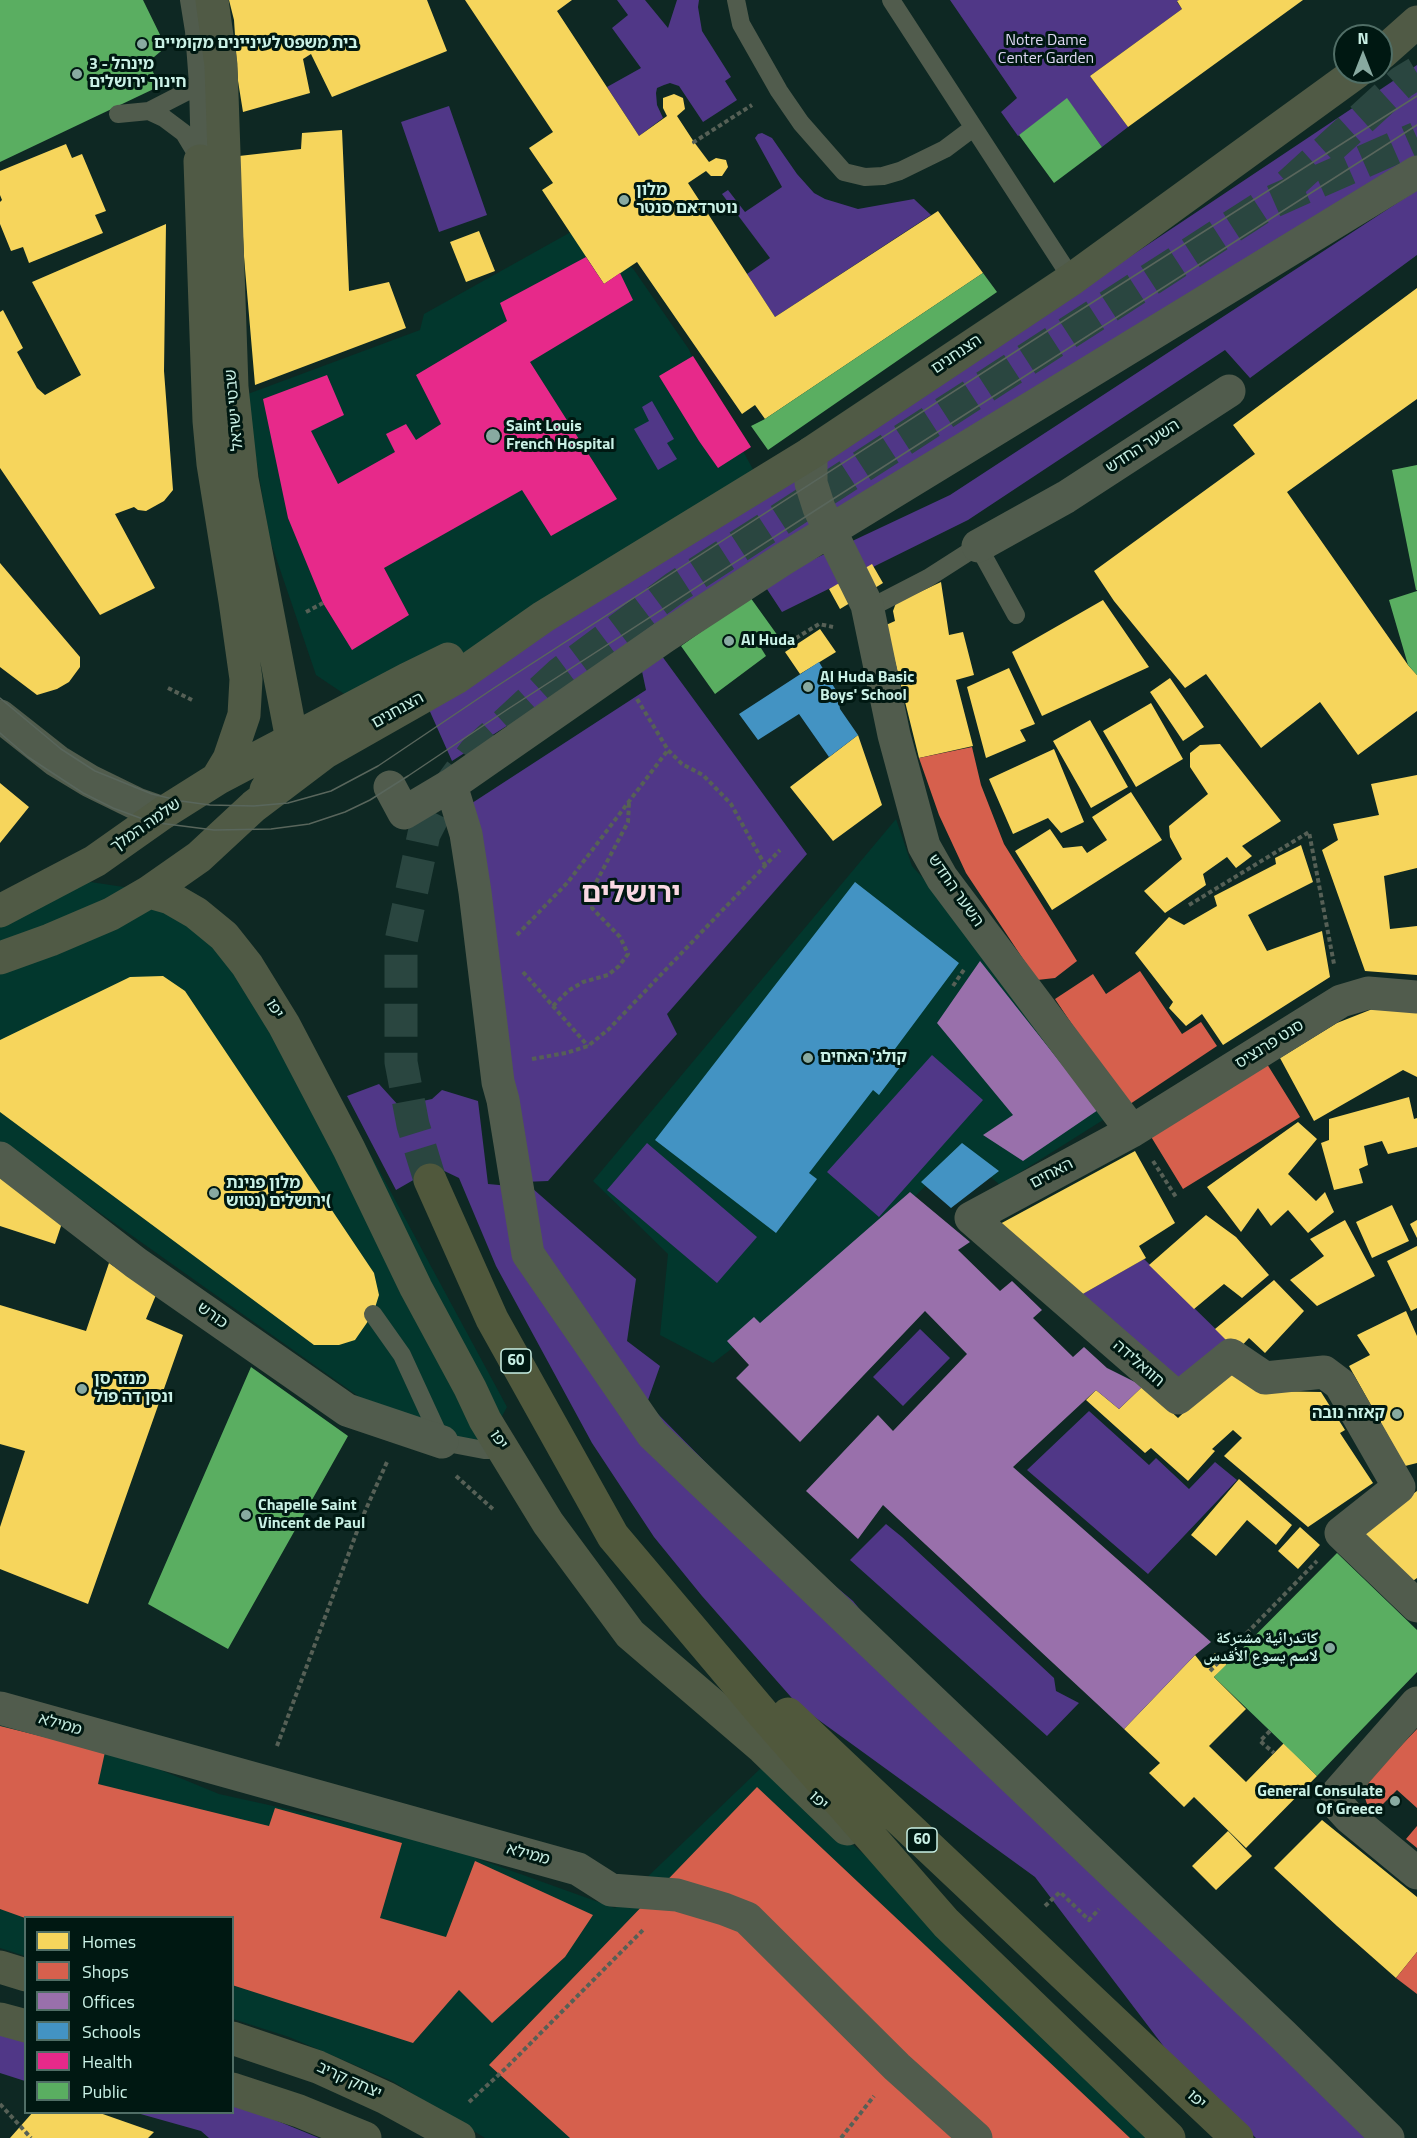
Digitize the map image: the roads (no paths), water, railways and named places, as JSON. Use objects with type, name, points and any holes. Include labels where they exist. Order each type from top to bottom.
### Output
[{"type":"highway","name":"יפו","points":[[430,1180],[492,1319],[613,1536],[764,1715],[946,1923],[1169,2138]]},
{"type":"highway","name":"יפו","points":[[613,1536],[734,1650],[788,1714],[1237,2138]]},
{"type":"street","name":"שבטי ישראל","points":[[212,0],[210,75],[232,387],[242,479],[292,740]]},
{"type":"street","points":[[1393,44],[1417,22]]},
{"type":"street","points":[[1393,47],[1417,35]]},
{"type":"street","name":"הצנחנים","points":[[254,806],[324,753],[456,678],[543,617],[811,453],[1072,279],[1340,84]]},
{"type":"street","name":"שבטי ישראל","points":[[200,161],[210,431],[246,679],[244,715],[228,759],[217,779]]},
{"type":"street","points":[[390,787],[404,813],[451,785],[619,668],[782,560],[1417,172]]},
{"type":"street","name":"השער החדש","points":[[978,546],[1066,497],[1229,391]]},
{"type":"street","name":"השער החדש","points":[[811,453],[811,483],[819,508],[829,532],[845,557],[868,609],[894,735],[924,846],[942,878],[1132,1131]]},
{"type":"street","name":"הצנחנים","points":[[292,740],[407,679],[543,617]]},
{"type":"street","points":[[0,716],[57,761],[90,781],[137,804],[163,813]]},
{"type":"street","points":[[0,958],[111,914],[149,892],[199,857],[254,806],[286,758],[292,740]]},
{"type":"street","name":"שלמה המלך","points":[[0,911],[95,861],[163,813],[217,779],[292,740]]},
{"type":"street","points":[[451,785],[468,846],[496,1064],[528,1254],[652,1434],[1389,2138]]},
{"type":"street","name":"יפו","points":[[149,892],[183,904],[213,926],[234,947],[258,982],[284,1025],[349,1149],[416,1288],[485,1420],[548,1523],[630,1634],[763,1748],[946,1923]]},
{"type":"street","name":"סנט פרנציס","points":[[1132,1131],[1341,1001],[1368,993],[1417,997]]},
{"type":"street","name":"האחים","points":[[971,1218],[1132,1131]]},
{"type":"street","name":"כורש","points":[[0,1158],[136,1263],[346,1410],[442,1442]]},
{"type":"street","name":"חוואלידה","points":[[971,1218],[1178,1398],[1231,1354],[1265,1378],[1324,1372],[1340,1384],[1399,1487],[1341,1533],[1417,1606]]},
{"type":"street","points":[[1417,1703],[1337,1794],[1339,1806],[1349,1817],[1417,1873]]},
{"type":"street","name":"ממילא","points":[[0,1708],[578,1869],[611,1890],[677,1895],[747,1918],[897,2067],[976,2138]]},
{"type":"street","points":[[0,1967],[24,1974]]},
{"type":"street","points":[[0,2019],[24,2025]]},
{"type":"street","name":"יצחק קריב","points":[[234,2039],[318,2067],[386,2098],[446,2130]]},
{"type":"street","points":[[234,2090],[299,2111],[365,2138]]},
{"type":"lane","name":"שבטי ישראל","points":[[189,0],[194,31],[210,75],[200,161]]},
{"type":"lane","points":[[736,0],[741,24],[779,90],[801,123],[844,172],[865,177],[883,176],[900,171],[945,149],[973,128]]},
{"type":"lane","points":[[891,0],[1072,279]]},
{"type":"lane","points":[[118,114],[149,111],[210,75]]},
{"type":"lane","points":[[149,111],[164,118],[184,133],[200,161]]},
{"type":"lane","points":[[978,546],[1016,615]]},
{"type":"lane","name":"השער החדש","points":[[868,609],[928,578],[978,546]]},
{"type":"lane","points":[[373,1314],[402,1354],[442,1442],[484,1450],[505,1450]]},
{"type":"tunnel","points":[[1289,185],[1402,82],[1417,73]]},
{"type":"tunnel","points":[[430,1180],[413,1125],[401,1062],[401,941],[424,834],[446,791],[474,753],[561,673],[676,587],[1267,204],[1417,138]]},
{"type":"tram line","points":[[0,698],[61,749],[95,771],[152,794],[210,805],[254,806],[288,803],[331,791],[378,766],[494,688],[1049,330],[1417,96]]},
{"type":"tram line","points":[[0,733],[28,757],[83,793],[113,808],[151,822],[214,830],[271,829],[309,824],[345,812],[370,800],[408,776],[819,508],[1417,125]]},
{"type":"place","name":"בית משפט לעיניינים מקומיים","points":[[142,44]]},
{"type":"place","name":"3 - מינהל חינוך ירושלים","points":[[77,74]]},
{"type":"place","name":"מלון נוטרדאם סנטר","points":[[624,200]]},
{"type":"place","name":"Saint Louis French Hospital","points":[[493,436]]},
{"type":"place","name":"Al Huda","points":[[729,641]]},
{"type":"place","name":"Al Huda Basic Boys' School","points":[[808,687]]},
{"type":"place","name":"קולג' האחים","points":[[808,1058]]},
{"type":"place","name":"מלון פנינת ירושלים (נטוש(","points":[[214,1193]]},
{"type":"place","name":"מנזר סן ונסן דה פול","points":[[82,1389]]},
{"type":"place","name":"קאזה נובה","points":[[1397,1414]]},
{"type":"place","name":"Chapelle Saint Vincent de Paul","points":[[246,1515]]},
{"type":"place","name":"كاتدرائية مشتركة لاسم يسوع الأقدس","points":[[1330,1648]]},
{"type":"place","name":"General Consulate Of Greece","points":[[1395,1801]]},
{"type":"district","name":"ירושלים","points":[[631,895]]},
{"type":"park label","name":"Notre Dame Center Garden","points":[[1046,50]]}]
